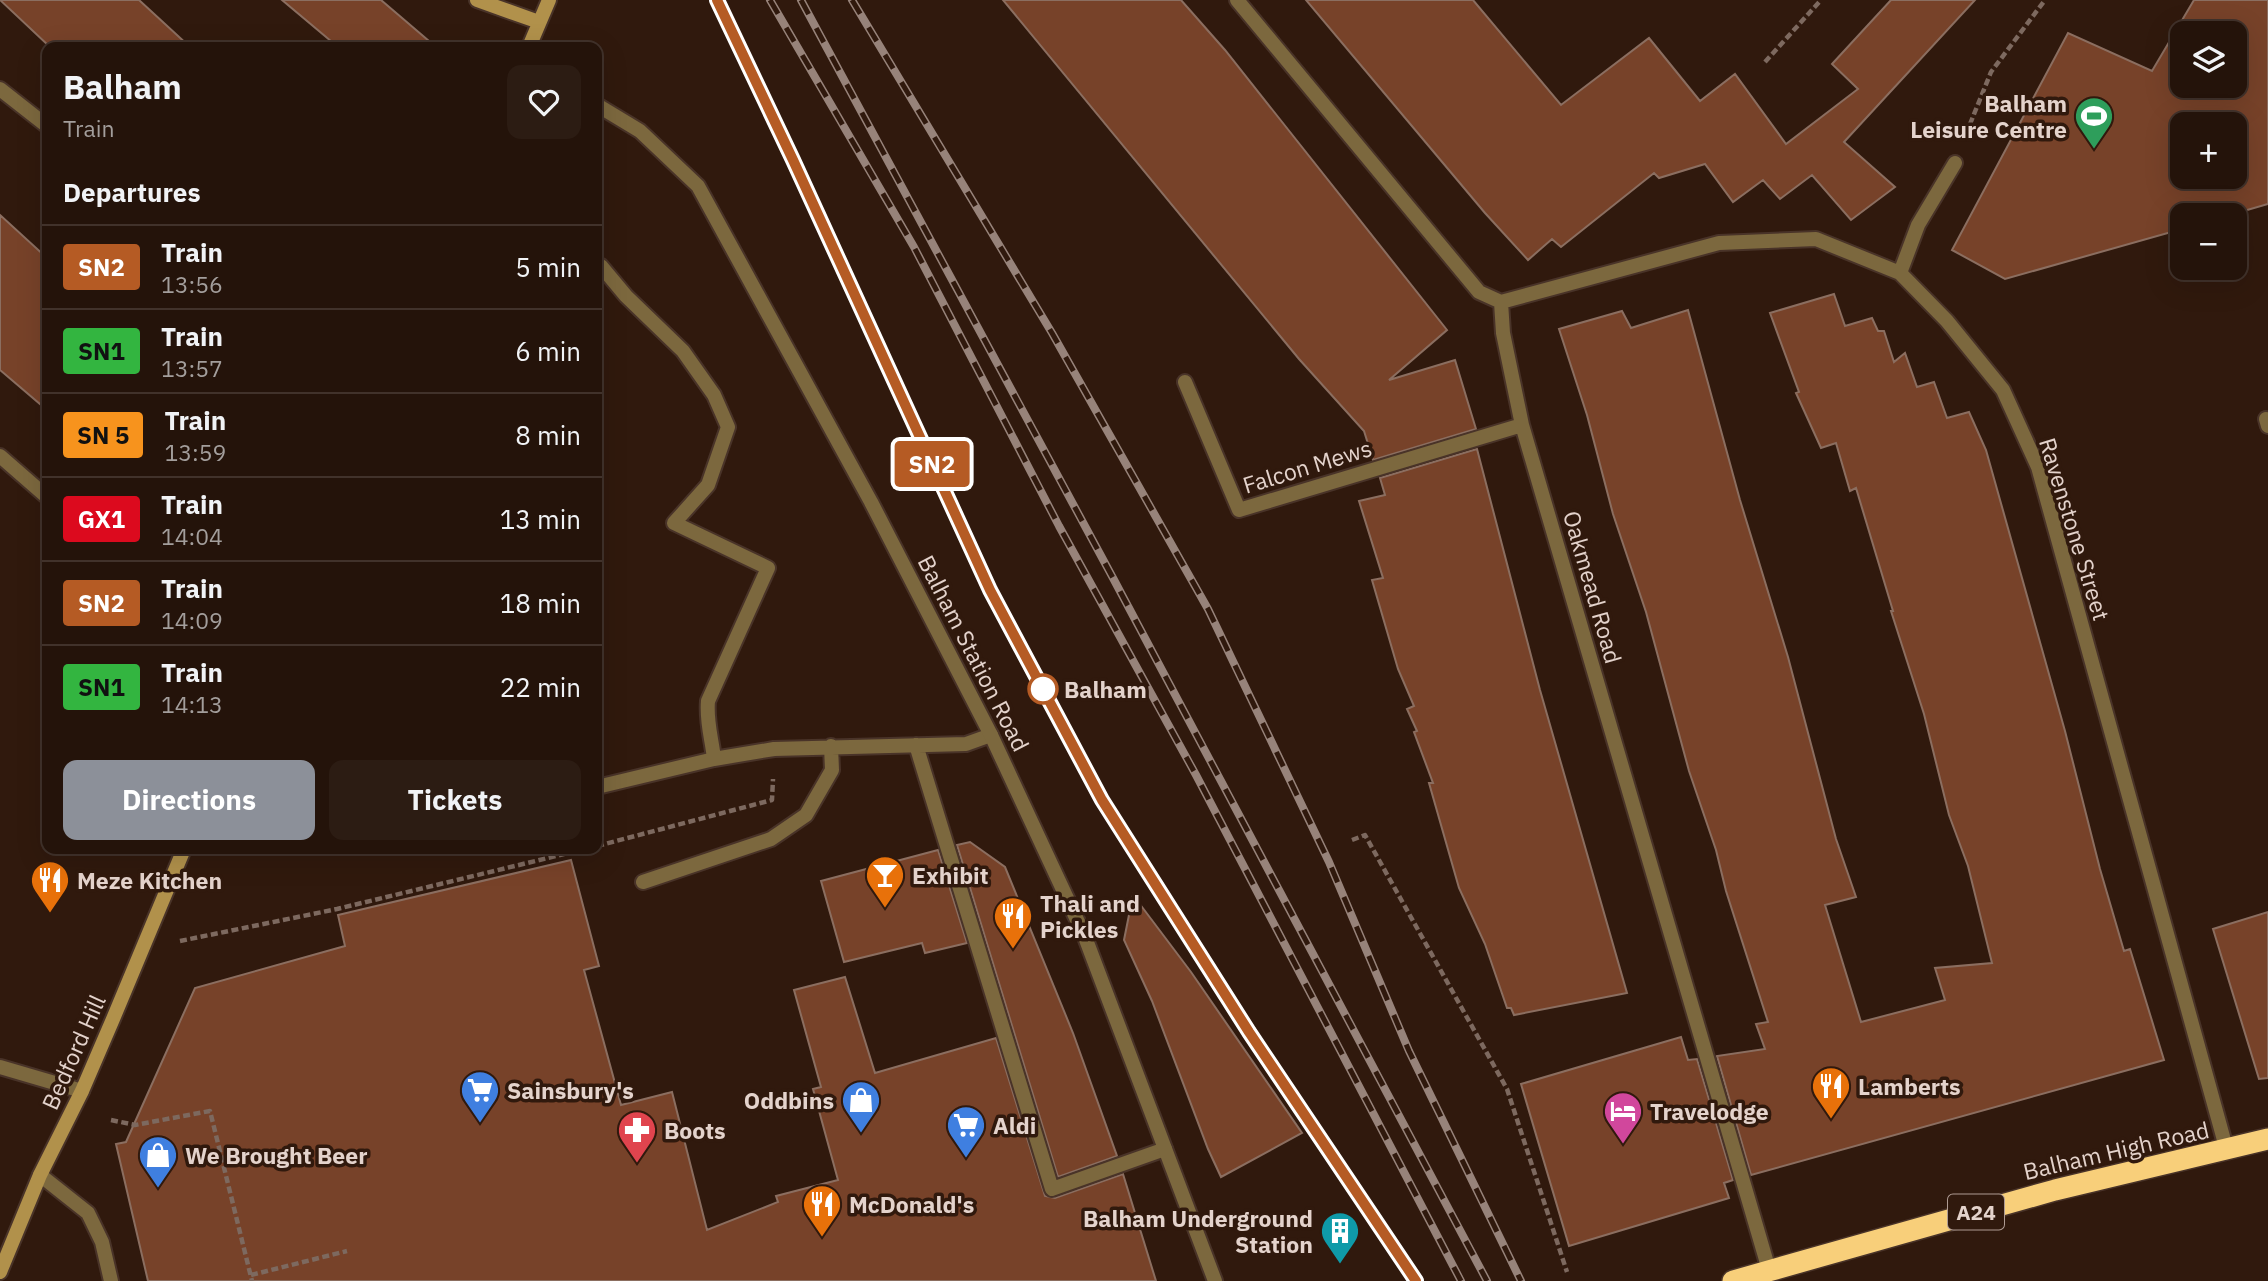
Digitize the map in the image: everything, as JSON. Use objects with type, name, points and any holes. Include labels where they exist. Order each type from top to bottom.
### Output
[{"type":"highway","name":"Balham High Road","points":[[1733,1281],[2055,1190],[2228,1151],[2268,1139]]},
{"type":"main road","points":[[477,0],[539,22]]},
{"type":"main road","points":[[531,42],[549,0]]},
{"type":"main road","name":"Bedford Hill","points":[[0,1272],[40,1175],[82,1091],[182,854]]},
{"type":"street","points":[[1237,0],[1479,292],[1501,302]]},
{"type":"street","points":[[1,93],[42,122]]},
{"type":"street","name":"Balham Station Road","points":[[602,108],[640,131],[698,186],[871,502],[991,735],[1085,937],[1215,1281]]},
{"type":"street","points":[[1900,273],[1919,225],[1955,163]]},
{"type":"street","name":"Ravenstone Street","points":[[1501,302],[1719,243],[1816,239],[1900,273],[1947,321],[2003,390],[2038,467],[2228,1151]]},
{"type":"street","points":[[602,267],[683,351],[714,395],[728,427],[708,485],[674,523],[768,568],[708,701],[707,719],[714,759]]},
{"type":"street","name":"Oakmead Road","points":[[1501,302],[1503,333],[1522,425],[1769,1270]]},
{"type":"street","name":"Falcon Mews","points":[[1185,382],[1239,510],[1522,425]]},
{"type":"street","points":[[0,456],[42,493]]},
{"type":"street","points":[[602,786],[714,759],[774,749],[966,744],[991,735]]},
{"type":"street","points":[[916,745],[1052,1189],[1165,1149]]},
{"type":"street","points":[[643,882],[771,839],[806,815],[832,770],[831,746]]},
{"type":"street","points":[[0,1067],[82,1091]]},
{"type":"street","points":[[40,1175],[88,1213],[102,1242],[111,1281]]},
{"type":"path","points":[[1765,62],[1821,0]]},
{"type":"path","points":[[1955,163],[1991,72],[2045,0]]},
{"type":"path","points":[[602,845],[772,800],[774,749]]},
{"type":"path","points":[[1352,840],[1365,835],[1507,1089],[1567,1272]]},
{"type":"path","points":[[175,942],[337,909],[564,854]]},
{"type":"path","points":[[111,1120],[135,1125],[210,1111],[252,1278],[347,1251]]},
{"type":"building","points":[[0,0],[139,0],[185,42],[45,42]]},
{"type":"building","points":[[282,0],[381,0],[430,42],[332,42]]},
{"type":"building","points":[[1003,0],[1181,0],[1225,50],[1447,330],[1389,380],[1455,360],[1476,429],[1373,460],[1364,431],[1299,359]]},
{"type":"building","points":[[1306,0],[1473,0],[1561,105],[1649,38],[1700,101],[1735,74],[1786,144],[1858,89],[1832,64],[1891,0],[1975,0],[1844,142],[1895,187],[1851,220],[1812,175],[1780,199],[1763,180],[1733,202],[1705,164],[1659,178],[1654,173],[1561,247],[1552,239],[1528,260],[1485,213]]},
{"type":"building","name":"Balham Leisure Centre","points":[[2194,0],[2268,0],[2268,204],[2247,210],[2247,203],[2170,203],[2170,232],[2005,279],[1952,250],[2068,33],[2152,71],[2170,41],[2170,98],[2247,98],[2247,21],[2182,21]]},
{"type":"building","points":[[0,215],[42,253],[42,406],[0,370]]},
{"type":"building","points":[[1834,294],[1845,326],[1872,318],[1878,331],[1884,331],[1894,362],[1905,353],[1917,387],[1934,382],[1947,418],[1969,412],[1986,450],[2065,731],[2100,869],[2124,951],[2130,949],[2164,1060],[1751,1175],[1717,1056],[1765,1049],[1756,1024],[1768,1022],[1689,771],[1646,612],[1613,514],[1587,415],[1559,329],[1622,311],[1631,328],[1688,310],[1740,500],[1788,657],[1836,839],[1856,897],[1825,905],[1861,1022],[1945,1000],[1935,968],[1992,963],[1968,866],[1949,815],[1924,714],[1856,488],[1850,491],[1836,443],[1821,448],[1796,393],[1799,392],[1770,313]]},
{"type":"building","points":[[1477,449],[1540,690],[1627,993],[1514,1015],[1511,1008],[1507,1008],[1485,944],[1459,888],[1429,783],[1433,783],[1414,732],[1417,731],[1407,709],[1414,706],[1398,669],[1372,580],[1383,578],[1359,501],[1385,495],[1380,478]]},
{"type":"building","name":"Thali and Pickles","points":[[970,842],[1005,867],[1073,1033],[1117,1156],[1058,1177],[957,845]]},
{"type":"building","name":"Exhibit","points":[[938,850],[967,943],[925,953],[922,943],[844,962],[821,881]]},
{"type":"building","points":[[571,860],[599,966],[584,970],[621,1105],[672,1092],[707,1230],[778,1202],[776,1196],[838,1180],[813,1089],[821,1087],[794,990],[845,977],[875,1073],[996,1038],[1045,1196],[1055,1198],[1123,1174],[1156,1281],[148,1281],[116,1144],[126,1142],[195,988],[345,946],[338,915]]},
{"type":"building","points":[[1133,895],[1191,972],[1302,1133],[1221,1177],[1152,1001],[1124,940]]},
{"type":"building","points":[[2268,912],[2268,1078],[2259,1079],[2213,929]]},
{"type":"building","points":[[1681,1037],[1688,1060],[1697,1059],[1733,1180],[1724,1183],[1729,1198],[1569,1246],[1521,1084]]},
{"type":"railway","points":[[717,0],[990,590],[1103,800],[1249,1032],[1416,1281]]},
{"type":"railway","points":[[770,0],[914,247],[1059,526],[1196,775],[1461,1281]]},
{"type":"railway","points":[[801,0],[1113,578],[1487,1281]]},
{"type":"railway","points":[[852,0],[1052,333],[1208,609],[1329,862],[1409,1051],[1521,1281]]},
{"type":"train","name":"SN2","points":[[717,0],[990,590],[1102,800],[1249,1032],[1416,1281]]},
{"type":"place","name":"Balham Leisure Centre","points":[[2094,150]]},
{"type":"place","name":"Balham","points":[[1043,689]]},
{"type":"place","name":"Exhibit","points":[[885,909]]},
{"type":"place","name":"Meze Kitchen","points":[[50,914]]},
{"type":"place","name":"Thali and Pickles","points":[[1013,950]]},
{"type":"place","name":"Lamberts","points":[[1831,1120]]},
{"type":"place","name":"Sainsbury's","points":[[480,1124]]},
{"type":"place","name":"Oddbins","points":[[861,1134]]},
{"type":"place","name":"Travelodge","points":[[1623,1145]]},
{"type":"place","name":"Aldi","points":[[966,1159]]},
{"type":"place","name":"Boots","points":[[637,1164]]},
{"type":"place","name":"We Brought Beer","points":[[158,1189]]},
{"type":"place","name":"McDonald's","points":[[822,1238]]},
{"type":"place","name":"Balham Underground Station","points":[[1340,1265]]}]
